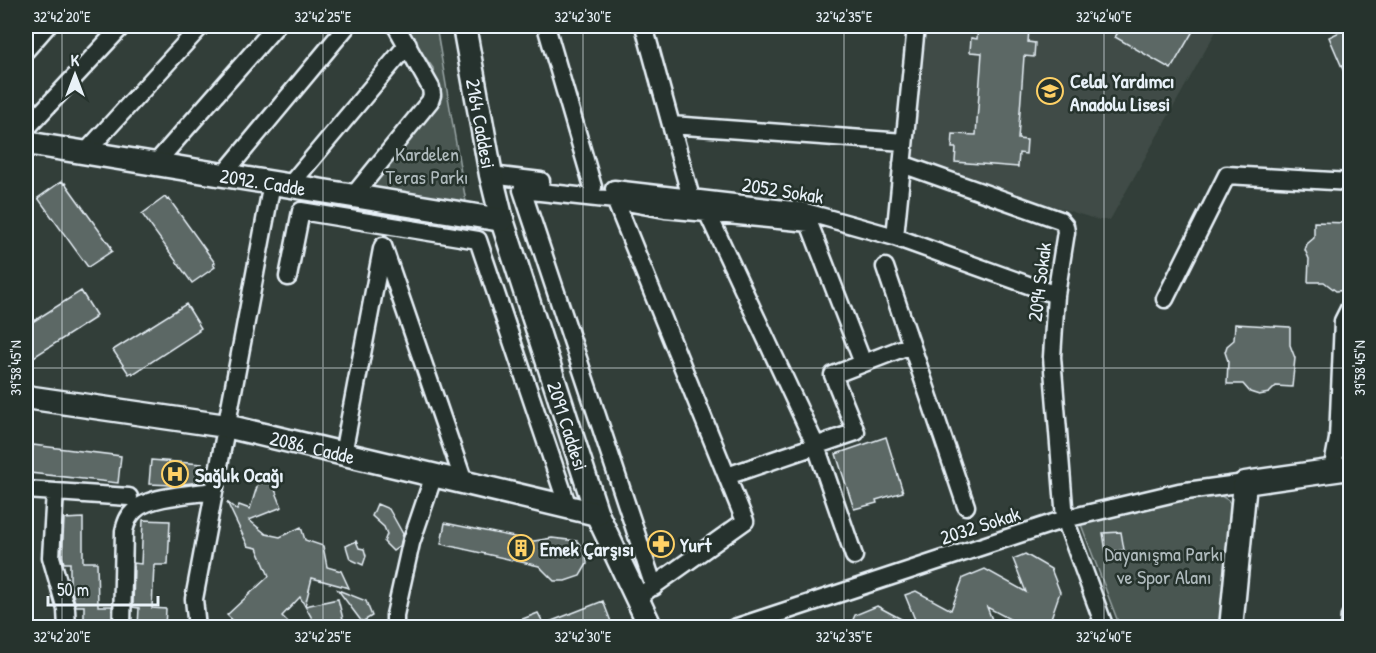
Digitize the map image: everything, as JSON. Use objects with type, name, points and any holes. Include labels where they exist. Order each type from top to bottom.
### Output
[{"type":"street","points":[[26,50],[47,26]]},
{"type":"street","points":[[26,129],[122,26]]},
{"type":"street","points":[[85,153],[201,26]]},
{"type":"street","points":[[155,164],[276,26]]},
{"type":"street","points":[[223,175],[347,26]]},
{"type":"street","points":[[353,196],[430,101],[432,95],[431,88],[396,26]]},
{"type":"street","name":"2164 Caddesi","points":[[464,26],[491,175],[502,219]]},
{"type":"street","points":[[546,26],[593,187]]},
{"type":"street","points":[[644,26],[691,198]]},
{"type":"street","points":[[894,237],[916,26]]},
{"type":"street","points":[[197,627],[194,599],[226,426],[280,184],[408,44]]},
{"type":"street","points":[[671,125],[904,142]]},
{"type":"street","name":"2092. Cadde","points":[[26,143],[502,219]]},
{"type":"street","name":"2094 Sokak","points":[[902,164],[1060,220],[1065,226],[1056,295],[1052,357],[1065,519],[1105,627]]},
{"type":"street","name":"2052 Sokak","points":[[491,175],[802,211],[894,237],[1056,295]]},
{"type":"street","points":[[1165,300],[1227,175],[1350,182]]},
{"type":"street","points":[[615,200],[745,521],[645,592],[522,190],[615,200],[665,209],[809,223],[863,363]]},
{"type":"street","points":[[288,277],[301,212],[478,240],[568,507]]},
{"type":"street","points":[[707,212],[816,446],[854,555]]},
{"type":"street","name":"2091 Caddesi","points":[[502,219],[597,514],[645,592],[651,627]]},
{"type":"street","points":[[343,454],[387,224]]},
{"type":"street","points":[[383,246],[464,482]]},
{"type":"street","points":[[885,267],[966,506]]},
{"type":"street","points":[[1231,627],[1245,483],[1341,469],[1344,438],[1343,321],[1350,308]]},
{"type":"street","points":[[727,476],[856,432],[833,375],[911,345]]},
{"type":"street","name":"2086. Cadde","points":[[26,397],[226,426],[597,514]]},
{"type":"street","points":[[395,627],[395,615],[411,543],[434,475]]},
{"type":"street","name":"2032 Sokak","points":[[734,627],[1065,519],[1179,492],[1245,483]]},
{"type":"street","points":[[26,490],[129,497]]},
{"type":"street","points":[[122,627],[124,531],[128,519],[136,508],[147,502],[214,491]]},
{"type":"street","points":[[54,492],[51,557],[66,609],[67,627]]},
{"type":"street","points":[[1349,627],[1350,616]]},
{"type":"shaded area","name":"Celal Yardımcı Anadolu Lisesi","points":[[924,26],[1219,26],[1110,220],[1098,220],[918,163],[912,156]]},
{"type":"green space","name":"Kardelen Teras Parkı","points":[[403,26],[436,26],[466,202],[371,187],[437,97],[433,68]]},
{"type":"green space","name":"Dayanışma Parkı ve Spor Alanı","points":[[1216,493],[1228,500],[1233,509],[1221,627],[1120,627],[1080,522],[1152,502]]},
{"type":"building","points":[[978,26],[1029,29],[1028,42],[1035,43],[1034,57],[1024,56],[1018,139],[1027,140],[1026,154],[1019,153],[1018,167],[955,162],[956,148],[952,148],[953,134],[976,135],[982,53],[970,52],[971,38],[977,39]]},
{"type":"building","points":[[1122,26],[1196,26],[1171,69],[1115,37]]},
{"type":"building","points":[[1350,27],[1350,86],[1329,37]]},
{"type":"building","points":[[62,181],[111,247],[112,251],[88,267],[38,198]]},
{"type":"building","points":[[165,197],[169,199],[215,263],[213,264],[215,267],[192,283],[142,214]]},
{"type":"building","points":[[1314,222],[1350,223],[1350,290],[1336,291],[1324,282],[1308,282],[1309,259],[1305,250],[1307,244],[1314,238]]},
{"type":"building","points":[[81,291],[96,315],[95,318],[26,362],[26,326]]},
{"type":"building","points":[[186,304],[201,328],[199,331],[133,374],[132,372],[129,374],[113,350]]},
{"type":"building","points":[[1235,324],[1290,327],[1290,345],[1295,358],[1292,387],[1276,386],[1269,393],[1259,395],[1250,392],[1243,384],[1227,384],[1228,361],[1225,352],[1227,346],[1234,340]]},
{"type":"building","points":[[886,437],[903,492],[876,500],[877,503],[854,509],[836,454]]},
{"type":"building","points":[[33,445],[121,456],[118,483],[30,473]]},
{"type":"building","name":"Sağlık Ocağı","points":[[151,460],[202,464],[200,482],[174,485],[149,484]]},
{"type":"building","points":[[260,477],[272,482],[282,507],[249,520],[266,534],[280,537],[301,527],[305,540],[323,546],[327,567],[341,571],[349,588],[312,578],[305,606],[300,597],[282,616],[293,627],[240,627],[227,615],[269,576],[257,548],[248,546],[227,502],[237,510],[239,505],[250,509]]},
{"type":"building","points":[[377,504],[389,509],[403,534],[400,546],[393,551],[384,542],[387,534],[384,527],[372,516]]},
{"type":"building","points":[[83,518],[83,562],[97,562],[98,606],[112,606],[112,627],[84,626],[84,606],[76,606],[70,584],[70,563],[64,563],[62,556],[64,519]]},
{"type":"building","points":[[143,520],[170,521],[168,565],[154,565],[152,608],[166,609],[165,627],[138,627],[139,608],[133,607],[134,563],[141,564]]},
{"type":"building","name":"Emek Çarşısı","points":[[445,523],[534,541],[552,538],[577,541],[586,552],[587,564],[580,576],[565,581],[554,581],[539,566],[441,544]]},
{"type":"building","points":[[1121,532],[1124,550],[1106,552],[1103,533]]},
{"type":"building","points":[[356,541],[359,548],[364,549],[366,556],[363,565],[350,559],[346,546]]},
{"type":"building","points":[[1025,554],[1051,569],[1060,592],[1050,621],[1025,627],[987,607],[995,627],[918,627],[905,595],[916,591],[951,610],[963,578],[985,569],[1026,592],[1013,559]]},
{"type":"building","points":[[338,590],[366,601],[372,616],[362,622]]},
{"type":"building","points":[[338,599],[345,627],[317,627],[305,606]]},
{"type":"building","points":[[603,601],[613,627],[502,627],[538,613],[544,624]]},
{"type":"building","points":[[877,606],[916,627],[850,627],[855,615]]},
{"type":"place","name":"Celal Yardımcı Anadolu Lisesi","points":[[1050,91]]},
{"type":"place","name":"Sağlık Ocağı","points":[[175,474]]},
{"type":"place","name":"Yurt","points":[[661,544]]},
{"type":"place","name":"Emek Çarşısı","points":[[521,548]]}]
